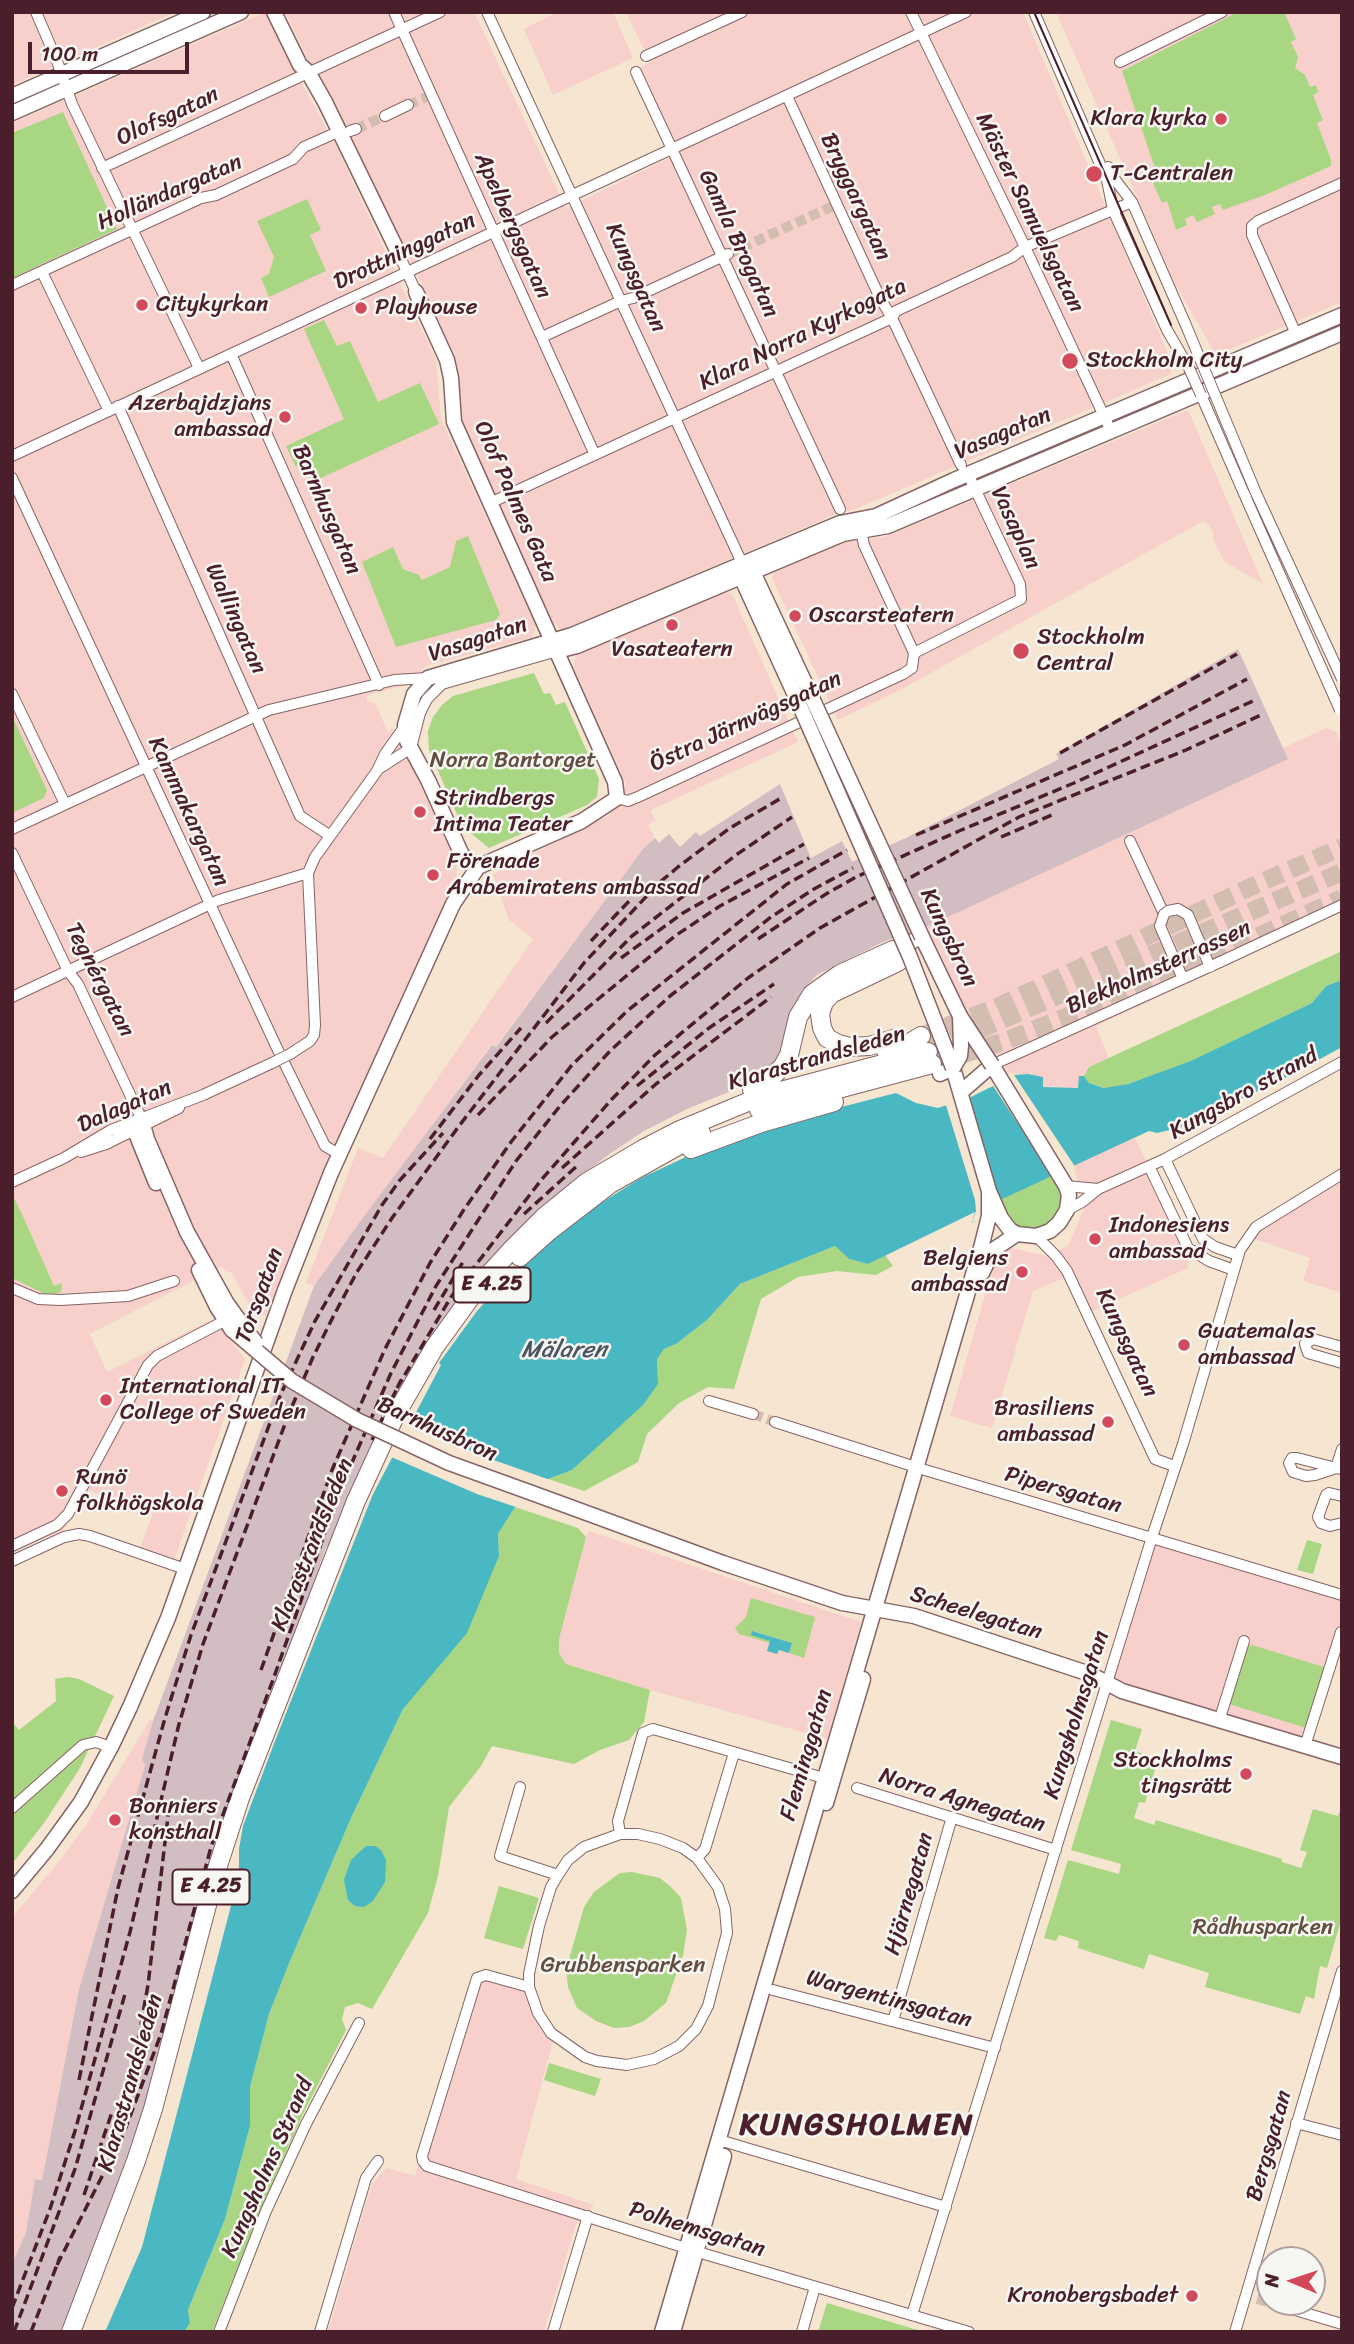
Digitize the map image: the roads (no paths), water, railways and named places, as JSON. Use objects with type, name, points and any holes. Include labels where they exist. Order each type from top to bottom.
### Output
[{"type":"highway","points":[[901,953],[831,994],[824,1002],[820,1014],[822,1028],[827,1038],[850,1047],[869,1046],[903,1037],[935,1059]]},
{"type":"highway","points":[[752,1090],[774,1075],[789,1055],[798,1017],[812,994],[840,974],[901,953]]},
{"type":"highway","points":[[587,1182],[618,1156],[658,1130],[752,1090],[906,1045],[935,1059]]},
{"type":"highway","points":[[650,1160],[680,1153],[735,1132],[815,1107],[935,1059]]},
{"type":"highway","name":"Klarastrandsleden","points":[[78,2332],[159,2112],[209,1916],[246,1801],[357,1516],[383,1455],[418,1387],[487,1290],[558,1224],[610,1184],[713,1127],[766,1107],[935,1059]]},
{"type":"highway","name":"Klarastrandsleden","points":[[71,2332],[153,2109],[215,1875],[240,1798],[377,1452],[434,1348],[481,1283],[544,1217],[587,1182],[643,1149],[680,1130],[762,1096],[935,1059]]},
{"type":"main road","points":[[12,96],[203,12]]},
{"type":"main road","points":[[12,113],[241,12]]},
{"type":"main road","name":"Olof Palmes Gata","points":[[274,12],[300,65],[308,72],[349,130],[397,250]]},
{"type":"main road","name":"Olof Palmes Gata","points":[[284,12],[307,61],[308,72]]},
{"type":"main road","name":"Olof Palmes Gata","points":[[416,292],[447,360],[454,422],[615,782],[617,798]]},
{"type":"main road","name":"Vasagatan","points":[[745,570],[840,523],[876,516],[964,469],[1104,416],[1342,315]]},
{"type":"main road","name":"Vasagatan","points":[[405,726],[414,694],[428,678],[555,646],[582,631],[843,534],[888,526],[1342,333]]},
{"type":"main road","points":[[1296,334],[1302,350]]},
{"type":"main road","points":[[861,531],[876,516]]},
{"type":"main road","name":"Kungsgatan","points":[[745,570],[807,703]]},
{"type":"main road","name":"Kungsbron","points":[[807,703],[874,831],[960,1016],[1065,1184]]},
{"type":"main road","name":"Kungsbron","points":[[807,703],[901,953],[935,1059],[961,1092],[989,1191],[993,1215],[1017,1234]]},
{"type":"main road","points":[[405,726],[411,748],[462,855],[478,867]]},
{"type":"main road","name":"Östra Järnvägsgatan","points":[[478,867],[582,821],[617,798]]},
{"type":"main road","points":[[859,838],[874,831]]},
{"type":"main road","name":"Torsgatan","points":[[456,899],[462,855]]},
{"type":"main road","name":"Torsgatan","points":[[12,1891],[68,1819],[94,1780],[111,1747],[167,1618],[285,1290],[339,1154],[456,899],[478,867]]},
{"type":"main road","points":[[901,953],[924,943]]},
{"type":"main road","points":[[935,1059],[960,1056],[960,1016]]},
{"type":"main road","points":[[961,1092],[992,1065]]},
{"type":"main road","name":"Tegnérgatan","points":[[138,1125],[147,1139],[187,1232],[233,1322]]},
{"type":"main road","name":"Tegnérgatan","points":[[138,1125],[143,1155],[233,1322]]},
{"type":"main road","points":[[1017,1234],[1036,1236],[1055,1228],[1067,1210],[1069,1195],[1065,1184]]},
{"type":"main road","name":"Fleminggatan","points":[[921,1469],[993,1215]]},
{"type":"main road","name":"Fleminggatan","points":[[662,2332],[691,2249],[878,1610],[985,1264],[993,1250],[1017,1234]]},
{"type":"main road","name":"Barnhusbron","points":[[233,1322],[272,1364],[313,1395],[404,1442],[485,1476],[596,1515]]},
{"type":"main road","name":"Scheelegatan","points":[[596,1515],[723,1563],[842,1603],[927,1620],[1090,1674],[1122,1691],[1342,1757]]},
{"type":"main road","name":"Fleminggatan","points":[[723,2141],[773,1990],[829,1780]]},
{"type":"main road","name":"Fleminggatan","points":[[673,2332],[691,2249]]},
{"type":"street","points":[[36,12],[66,89],[102,168],[199,368]]},
{"type":"street","name":"Apelbergsgatan","points":[[394,12],[595,455]]},
{"type":"street","name":"Olofsgatan","points":[[102,168],[440,12]]},
{"type":"street","name":"Kungsgatan","points":[[487,12],[745,570]]},
{"type":"street","points":[[646,56],[742,12]]},
{"type":"street","name":"Mäster Samuelsgatan","points":[[911,12],[1111,431]]},
{"type":"street","name":"Drottninggatan","points":[[12,456],[407,272],[492,227],[572,195],[966,12]]},
{"type":"street","points":[[1034,12],[1107,180],[1113,210],[1167,330],[1189,368],[1342,714]]},
{"type":"street","points":[[1041,12],[1113,177],[1132,202],[1256,492],[1341,674],[1326,678]]},
{"type":"street","points":[[1120,62],[1222,12]]},
{"type":"street","name":"Gamla Brogatan","points":[[636,72],[725,255],[776,373],[840,509]]},
{"type":"street","name":"Bryggargatan","points":[[787,96],[834,205],[892,318],[964,469]]},
{"type":"street","points":[[385,116],[408,105]]},
{"type":"street","name":"Holländargatan","points":[[12,285],[201,198],[216,195],[293,159],[304,147],[349,130]]},
{"type":"street","points":[[1296,334],[1252,234],[1252,226],[1342,183]]},
{"type":"street","name":"Klara Norra Kyrkogata","points":[[490,503],[892,318],[896,311],[1012,257],[1025,247],[1132,202]]},
{"type":"street","name":"Olof Palmes Gata","points":[[397,250],[416,292]]},
{"type":"street","points":[[542,337],[725,255]]},
{"type":"street","name":"Wallingatan","points":[[42,271],[99,391],[127,424],[300,816],[329,835]]},
{"type":"street","name":"Barnhusgatan","points":[[232,354],[379,685]]},
{"type":"street","name":"Vasaplan","points":[[964,469],[1020,584],[1021,599]]},
{"type":"street","name":"Kammakargatan","points":[[12,478],[324,1146],[339,1154]]},
{"type":"street","points":[[1246,498],[1256,492]]},
{"type":"street","points":[[861,531],[864,545],[914,653]]},
{"type":"street","points":[[1292,600],[1303,594]]},
{"type":"street","name":"Östra Järnvägsgatan","points":[[617,798],[628,801],[640,796],[903,674],[912,667],[914,653],[1021,599]]},
{"type":"street","name":"Vasagatan","points":[[411,748],[423,706],[433,691],[442,684],[555,646]]},
{"type":"street","points":[[12,829],[257,715],[404,678],[428,678]]},
{"type":"street","points":[[12,694],[65,804]]},
{"type":"street","points":[[12,998],[210,905],[308,873],[329,835],[377,771],[385,754],[405,726]]},
{"type":"street","points":[[377,771],[411,748]]},
{"type":"street","points":[[1129,841],[1164,914]]},
{"type":"street","name":"Tegnérgatan","points":[[12,853],[68,971],[78,984],[138,1125]]},
{"type":"street","name":"Dalagatan","points":[[64,1158],[106,1144],[138,1125],[306,1046],[314,1035],[315,1009],[308,873]]},
{"type":"street","name":"Blekholmsterrassen","points":[[992,1065],[1342,905]]},
{"type":"street","points":[[1182,979],[1162,932],[1161,920],[1164,914],[1178,909],[1188,915],[1210,967]]},
{"type":"street","name":"Kungsbro strand","points":[[1067,1210],[1098,1189],[1165,1159],[1342,1062]]},
{"type":"street","name":"Dalagatan","points":[[12,1182],[64,1158],[111,1130],[138,1125]]},
{"type":"street","name":"Kungsbro strand","points":[[1165,1159],[1203,1239]]},
{"type":"street","points":[[1149,1166],[1188,1248],[1209,1261],[1234,1270]]},
{"type":"street","name":"Kungsholmsgatan","points":[[912,2315],[1242,1244],[1256,1227],[1342,1174]]},
{"type":"street","points":[[1065,1184],[1098,1189]]},
{"type":"street","name":"Kungsgatan","points":[[1036,1236],[1056,1255],[1067,1271],[1155,1459],[1174,1466]]},
{"type":"street","points":[[1188,1248],[1203,1239],[1215,1247],[1238,1255]]},
{"type":"street","points":[[12,1288],[38,1299],[61,1300],[128,1296],[174,1281]]},
{"type":"street","points":[[12,1546],[57,1524],[68,1514],[148,1365],[157,1356],[233,1322]]},
{"type":"street","points":[[1342,1347],[1313,1339],[1305,1344],[1308,1353],[1342,1363]]},
{"type":"street","points":[[709,1401],[753,1415]]},
{"type":"street","name":"Pipersgatan","points":[[775,1422],[921,1469],[1342,1595]]},
{"type":"street","points":[[1339,1469],[1342,1449]]},
{"type":"street","points":[[1342,1496],[1329,1493],[1326,1495],[1318,1517],[1321,1523],[1330,1526],[1342,1523]]},
{"type":"street","points":[[12,1561],[64,1537],[79,1534],[90,1535],[185,1569]]},
{"type":"street","points":[[1305,1746],[1341,1632]]},
{"type":"street","points":[[1219,1721],[1244,1641]]},
{"type":"street","points":[[620,1834],[618,1821],[643,1733],[653,1729],[829,1780]]},
{"type":"street","points":[[12,1808],[83,1745],[96,1742],[111,1747]]},
{"type":"street","points":[[698,1858],[705,1849],[734,1753]]},
{"type":"street","points":[[520,1787],[500,1856],[558,1875]]},
{"type":"street","name":"Norra Agnegatan","points":[[857,1788],[1056,1850]]},
{"type":"street","name":"Hjärnegatan","points":[[893,2021],[952,1817]]},
{"type":"street","points":[[620,1834],[660,1839],[683,1848],[698,1858],[718,1887],[725,1909],[727,1933],[708,2006],[696,2029],[679,2046],[654,2059],[627,2065],[597,2062],[584,2057],[551,2033],[538,2013],[529,1987],[530,1960],[551,1887],[558,1875],[568,1860],[584,1846],[620,1834]]},
{"type":"street","name":"Bergsgatan","points":[[1235,2332],[1251,2297],[1296,2123],[1342,1971]]},
{"type":"street","name":"Polhemsgatan","points":[[529,1987],[486,1975],[477,1978],[422,2156],[427,2166],[969,2332]]},
{"type":"street","name":"Wargentinsgatan","points":[[773,1990],[995,2048]]},
{"type":"street","name":"Kungsholms Strand","points":[[219,2332],[266,2211],[306,2124],[359,2022]]},
{"type":"street","points":[[1296,2123],[1342,2135]]},
{"type":"street","points":[[723,2141],[946,2207]]},
{"type":"street","points":[[320,2332],[366,2178],[378,2161]]},
{"type":"street","points":[[553,2332],[588,2216]]},
{"type":"street","points":[[802,2332],[815,2287]]},
{"type":"street","points":[[1315,2316],[1342,2324]]},
{"type":"water","name":"Mälaren","points":[[1342,980],[1342,1047],[1289,1076],[1182,1127],[1157,1133],[1149,1131],[1000,1200],[1003,1211],[972,1223],[975,1212],[868,1264],[849,1259],[835,1246],[740,1284],[707,1320],[676,1344],[664,1349],[657,1359],[658,1384],[643,1405],[572,1470],[548,1479],[515,1507],[498,1534],[499,1556],[467,1633],[403,1709],[351,1818],[290,1961],[269,2014],[250,2087],[250,2126],[225,2219],[188,2310],[190,2323],[184,2332],[105,2332],[142,2247],[239,1875],[239,1849],[243,1826],[275,1741],[373,1494],[441,1365],[439,1363],[477,1311],[508,1277],[542,1245],[580,1216],[641,1178],[688,1156],[818,1113],[896,1093],[916,1103],[938,1108],[969,1098],[1014,1075],[1043,1077],[1043,1087],[1078,1088],[1079,1076],[1084,1076],[1089,1083],[1104,1088],[1128,1084],[1191,1061],[1312,1003],[1326,986]]},
{"type":"water","points":[[752,1631],[792,1643],[789,1653],[767,1651],[770,1641],[751,1635]]},
{"type":"water","points":[[366,1846],[375,1846],[381,1850],[386,1860],[385,1882],[373,1901],[364,1907],[355,1906],[348,1900],[344,1880],[351,1860]]},
{"type":"tunnel","points":[[408,105],[427,97]]},
{"type":"tunnel","points":[[356,129],[385,116]]},
{"type":"tunnel","points":[[728,254],[833,206]]},
{"type":"tunnel","points":[[921,1036],[995,1008],[1255,885],[1342,847]]},
{"type":"tunnel","points":[[928,1052],[1342,872]]},
{"type":"tunnel","points":[[932,1064],[1005,1041],[1180,972],[1342,898]]},
{"type":"tunnel","points":[[753,1414],[775,1422]]},
{"type":"tram line","points":[[1034,12],[1171,325]]},
{"type":"railway","points":[[1060,753],[1237,654]]},
{"type":"railway","points":[[916,835],[1125,745],[1247,679]]},
{"type":"railway","points":[[758,939],[856,877],[1074,783],[1255,700]]},
{"type":"railway","points":[[397,1388],[451,1297],[542,1179],[612,1099],[655,1055],[748,978],[820,928],[1019,817],[1186,750],[1261,715]]},
{"type":"railway","points":[[12,2308],[50,2209],[75,2131],[130,1932],[179,1724],[203,1644],[288,1416],[334,1315],[357,1272],[392,1218],[584,963],[659,883],[678,867],[730,828],[783,797]]},
{"type":"railway","points":[[1001,837],[1052,815]]},
{"type":"railway","points":[[546,1023],[632,936],[736,855],[792,817]]},
{"type":"railway","points":[[621,958],[683,913],[804,844]]},
{"type":"railway","points":[[261,1670],[332,1470],[385,1349],[430,1263],[511,1142],[572,1065],[626,1012],[787,884],[847,850]]},
{"type":"railway","points":[[478,1115],[552,1037],[675,936],[720,906],[809,858]]},
{"type":"railway","points":[[57,2265],[123,2135],[161,2034],[211,1847],[340,1490],[391,1373],[436,1286],[516,1161],[560,1106],[610,1051],[670,996],[771,917],[853,868]]},
{"type":"railway","points":[[591,941],[632,898]]},
{"type":"railway","points":[[637,1086],[709,1028],[774,984]]},
{"type":"railway","points":[[562,1168],[656,1084],[771,997]]},
{"type":"railway","points":[[430,1139],[479,1075],[521,1028]]},
{"type":"railway","points":[[79,2080],[118,1888],[165,1718],[191,1635],[280,1396],[315,1321],[382,1205],[400,1180],[443,1133]]},
{"type":"railway","points":[[524,1214],[578,1165]]},
{"type":"railway","points":[[434,1310],[463,1262]]},
{"type":"railway","points":[[372,1440],[401,1380]]},
{"type":"railway","points":[[117,2127],[138,2041],[148,1985],[170,1800]]},
{"type":"railway","points":[[14,2332],[75,2169],[125,1994]]},
{"type":"railway","points":[[84,2195],[112,2112]]},
{"type":"railway","points":[[31,2332],[60,2257]]},
{"type":"place","name":"Klara kyrka","points":[[1221,119]]},
{"type":"place","name":"T-Centralen","points":[[1094,174]]},
{"type":"place","name":"Citykyrkan","points":[[142,305]]},
{"type":"place","name":"Playhouse","points":[[361,308]]},
{"type":"place","name":"Stockholm City","points":[[1070,361]]},
{"type":"place","name":"Azerbajdzjans ambassad","points":[[285,417]]},
{"type":"place","name":"Oscarsteatern","points":[[795,616]]},
{"type":"place","name":"Vasateatern","points":[[672,625]]},
{"type":"place","name":"Stockholm Central","points":[[1021,651]]},
{"type":"place","name":"Strindbergs Intima Teater","points":[[420,812]]},
{"type":"place","name":"Förenade Arabemiratens ambassad","points":[[433,875]]},
{"type":"place","name":"Indonesiens ambassad","points":[[1095,1239]]},
{"type":"place","name":"Belgiens ambassad","points":[[1022,1272]]},
{"type":"place","name":"Guatemalas ambassad","points":[[1184,1345]]},
{"type":"place","name":"International IT College of Sweden","points":[[106,1400]]},
{"type":"place","name":"Brasiliens ambassad","points":[[1108,1422]]},
{"type":"place","name":"Runö folkhögskola","points":[[62,1491]]},
{"type":"place","name":"Stockholms tingsrätt","points":[[1246,1774]]},
{"type":"place","name":"Bonniers konsthall","points":[[115,1820]]},
{"type":"place","name":"Kronobergsbadet","points":[[1192,2296]]},
{"type":"district","name":"KUNGSHOLMEN","points":[[857,2126]]},
{"type":"park label","name":"Norra Bantorget","points":[[513,761]]},
{"type":"park label","name":"Rådhusparken","points":[[1263,1928]]},
{"type":"park label","name":"Grubbensparken","points":[[623,1966]]}]
